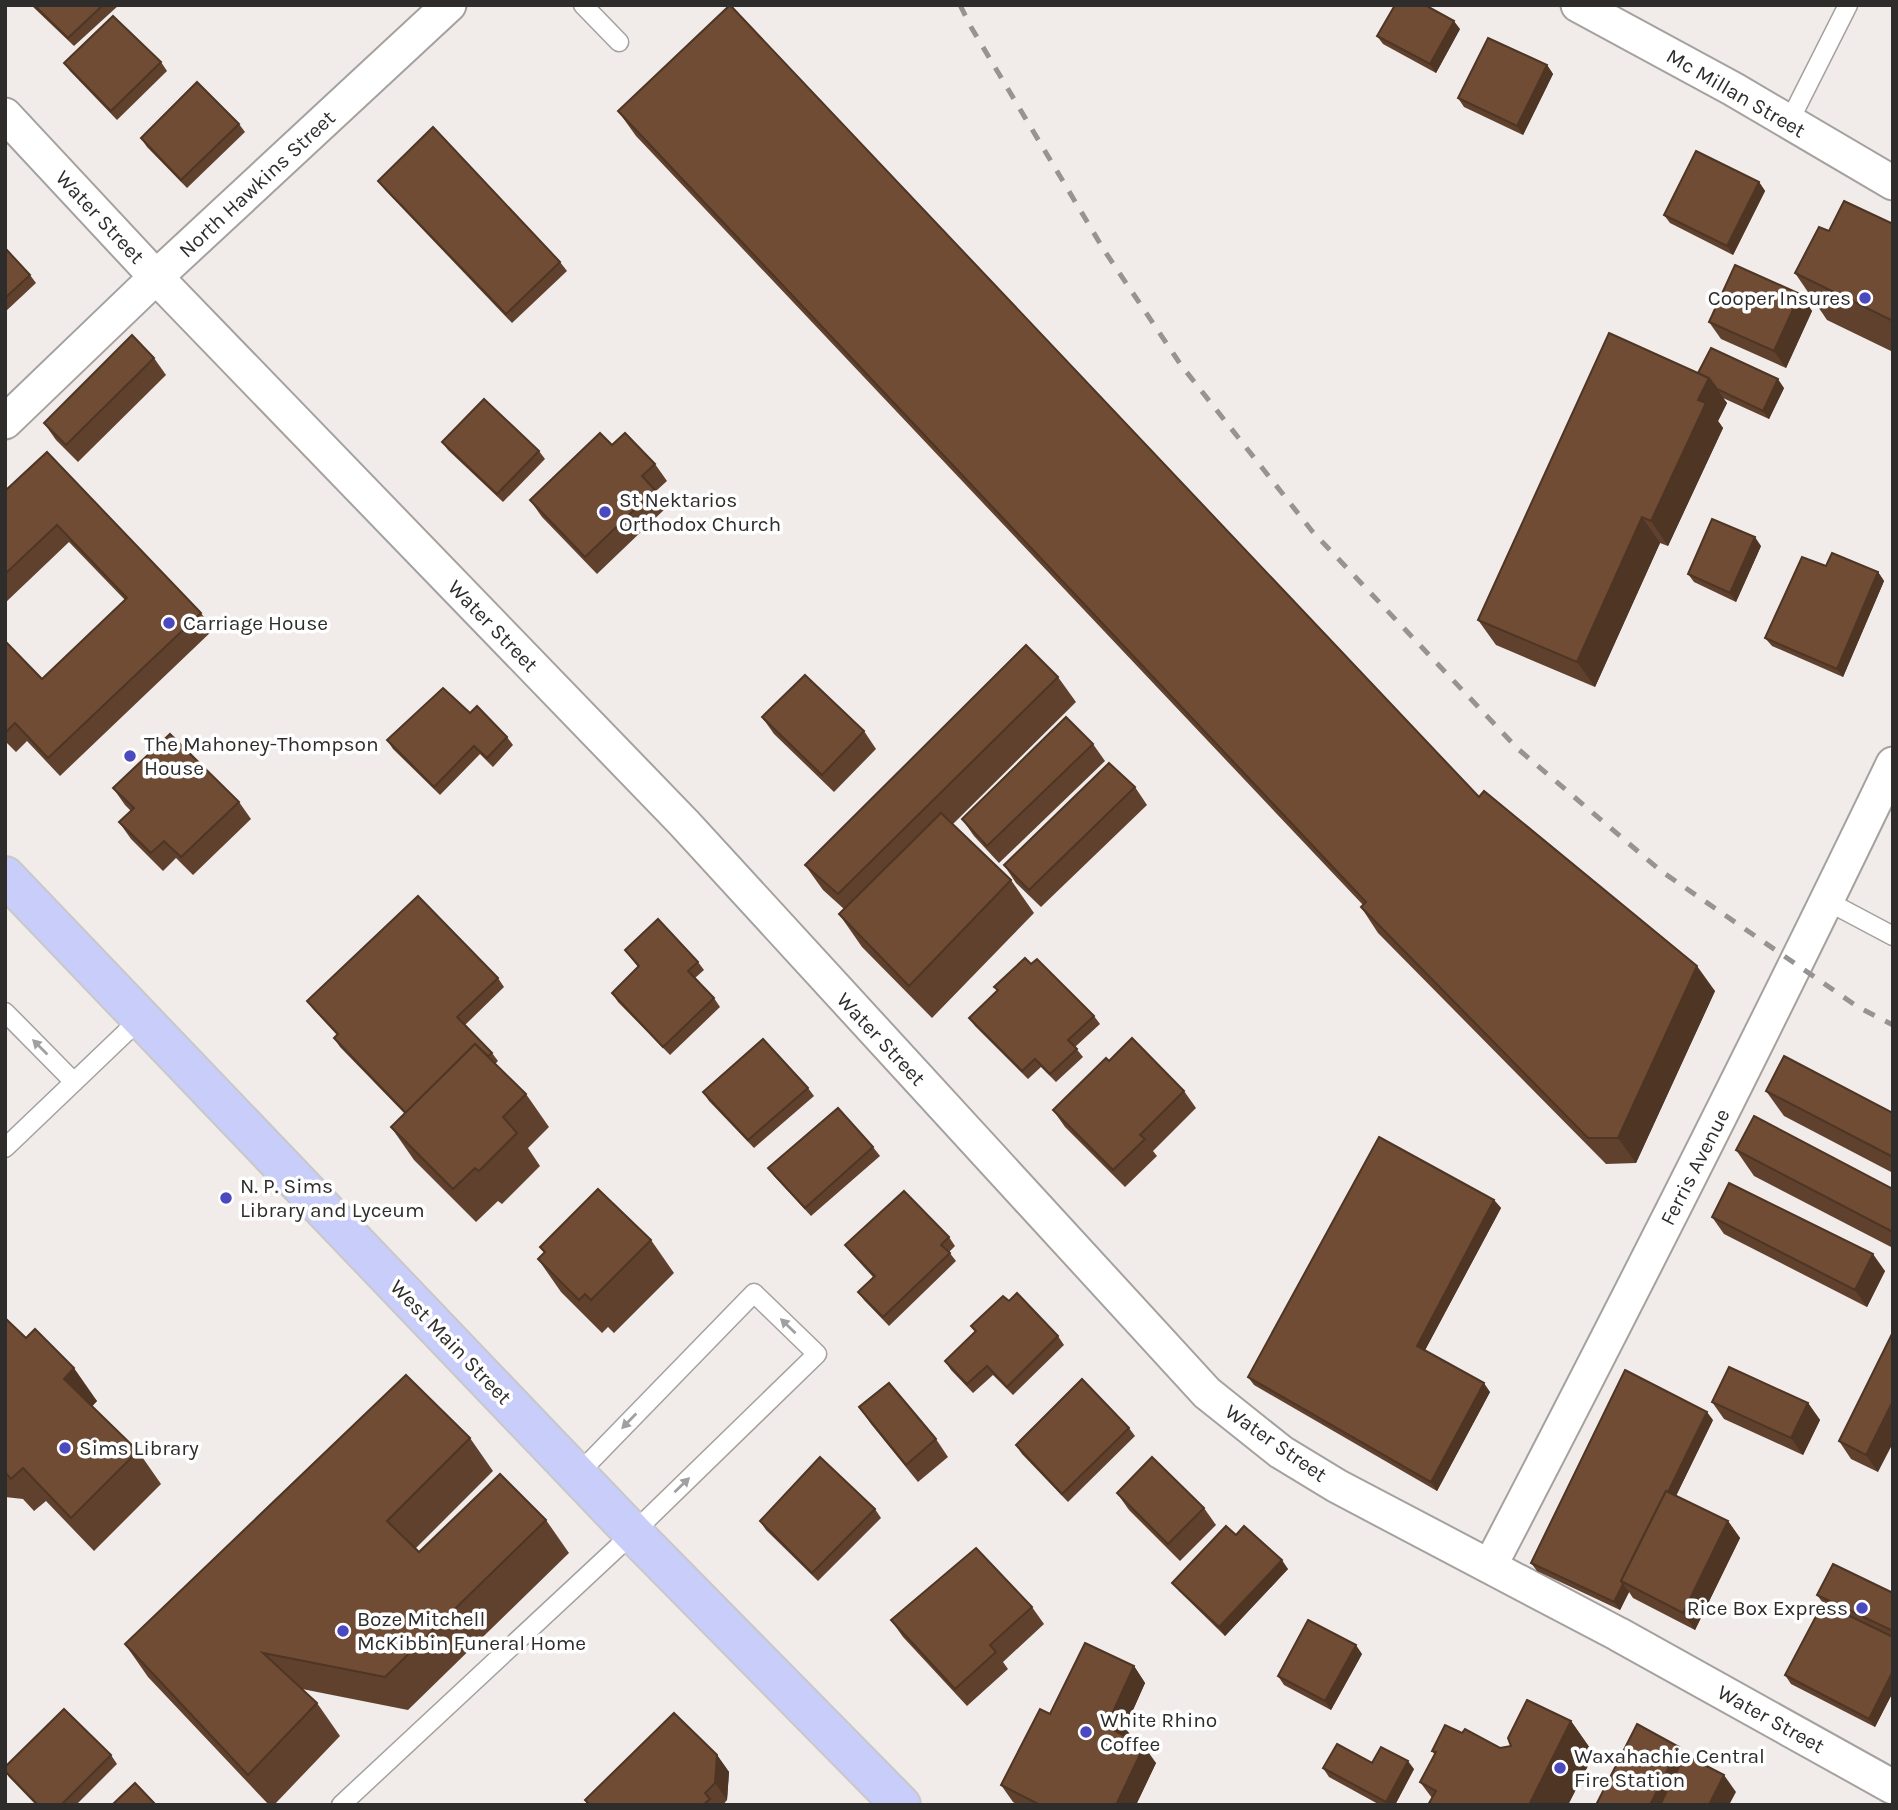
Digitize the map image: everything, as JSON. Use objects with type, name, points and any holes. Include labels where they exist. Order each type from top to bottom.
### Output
[{"type":"main road","name":"West Main Street","points":[[5,876],[633,1532],[901,1805]]},
{"type":"street","name":"North Hawkins Street","points":[[5,422],[156,277],[449,5]]},
{"type":"street","name":"Mc Millan Street","points":[[1578,5],[1733,89],[1893,183]]},
{"type":"street","name":"Water Street","points":[[5,115],[156,277],[684,823],[1206,1393],[1281,1452],[1337,1486],[1490,1566],[1893,1787]]},
{"type":"street","name":"Ferris Avenue","points":[[1490,1566],[1600,1354],[1893,764]]},
{"type":"lane","points":[[583,5],[619,42]]},
{"type":"lane","points":[[1789,122],[1848,5]]},
{"type":"lane","points":[[1827,901],[1893,936]]},
{"type":"lane","points":[[5,1012],[74,1082]]},
{"type":"lane","points":[[5,1148],[141,1018]]},
{"type":"lane","points":[[341,1805],[633,1532],[817,1354],[754,1293],[578,1474]]},
{"type":"building","points":[[34,5],[103,5],[68,38]]},
{"type":"building","points":[[730,5],[1479,797],[1484,791],[1697,966],[1618,1138],[1588,1138],[1361,907],[1366,902],[618,111]]},
{"type":"building","points":[[1395,5],[1425,5],[1454,21],[1430,64],[1377,36]]},
{"type":"building","points":[[113,16],[161,62],[111,111],[64,63]]},
{"type":"building","points":[[1488,38],[1547,65],[1517,126],[1458,98]]},
{"type":"building","points":[[197,82],[239,124],[181,180],[141,138]]},
{"type":"building","points":[[433,127],[560,262],[506,314],[378,181]]},
{"type":"building","points":[[1696,151],[1759,182],[1727,246],[1664,215]]},
{"type":"building","points":[[1844,201],[1893,224],[1893,321],[1795,273],[1819,227],[1829,231]]},
{"type":"building","points":[[5,248],[30,275],[5,298]]},
{"type":"building","points":[[1735,265],[1800,294],[1774,351],[1709,322]]},
{"type":"building","points":[[1609,333],[1709,378],[1698,400],[1706,403],[1651,521],[1642,517],[1577,662],[1478,620]]},
{"type":"building","points":[[132,335],[154,358],[66,445],[44,423]]},
{"type":"building","points":[[1711,348],[1778,379],[1763,411],[1717,389],[1709,378],[1698,373]]},
{"type":"building","points":[[484,399],[539,451],[497,494],[442,442]]},
{"type":"building","name":"St Nektarios Orthodox Church","points":[[600,433],[612,445],[625,433],[655,464],[642,476],[655,490],[585,557],[530,500]]},
{"type":"building","name":"Carriage House","points":[[47,452],[201,613],[48,758],[15,723],[5,733],[5,641],[42,679],[127,598],[57,525],[5,574],[5,491]]},
{"type":"building","points":[[1712,519],[1755,537],[1730,593],[1688,574]]},
{"type":"building","points":[[1832,553],[1878,572],[1837,669],[1765,638],[1802,557],[1826,566]]},
{"type":"building","points":[[1026,645],[1058,677],[838,894],[805,865]]},
{"type":"building","points":[[805,675],[864,731],[822,775],[762,717]]},
{"type":"building","points":[[443,688],[470,713],[477,706],[507,737],[487,758],[474,746],[434,787],[387,740]]},
{"type":"building","points":[[1066,717],[1093,744],[987,846],[962,819]]},
{"type":"building","points":[[170,734],[239,802],[181,857],[164,841],[151,853],[119,822],[134,808],[113,788]]},
{"type":"building","points":[[1109,763],[1135,787],[1029,890],[1004,865]]},
{"type":"building","points":[[941,813],[1011,880],[909,986],[839,914]]},
{"type":"building","points":[[418,896],[498,978],[457,1017],[492,1053],[488,1056],[475,1044],[406,1113],[334,1038],[338,1034],[307,1001]]},
{"type":"building","points":[[658,919],[698,962],[688,971],[714,998],[663,1047],[612,993],[639,966],[625,950]]},
{"type":"building","points":[[1025,958],[1031,964],[1037,959],[1094,1016],[1068,1040],[1077,1049],[1050,1074],[1035,1059],[1022,1071],[969,1018],[998,990],[994,987]]},
{"type":"building","points":[[1132,1038],[1184,1091],[1140,1135],[1145,1139],[1113,1170],[1053,1110],[1106,1058],[1109,1061]]},
{"type":"building","points":[[763,1039],[808,1088],[748,1140],[703,1092]]},
{"type":"building","points":[[475,1044],[526,1094],[503,1117],[517,1133],[479,1171],[475,1168],[453,1189],[391,1127]]},
{"type":"building","points":[[1784,1056],[1893,1113],[1893,1157],[1766,1091]]},
{"type":"building","points":[[838,1108],[873,1147],[805,1208],[768,1168]]},
{"type":"building","points":[[1754,1116],[1893,1189],[1893,1232],[1736,1150]]},
{"type":"building","points":[[1379,1137],[1494,1200],[1417,1346],[1484,1383],[1431,1482],[1248,1377]]},
{"type":"building","points":[[1729,1183],[1873,1254],[1855,1290],[1712,1217]]},
{"type":"building","points":[[598,1189],[651,1240],[591,1300],[585,1294],[579,1300],[538,1259],[545,1252],[540,1247]]},
{"type":"building","points":[[904,1191],[949,1237],[941,1245],[950,1253],[883,1317],[858,1292],[875,1276],[845,1245]]},
{"type":"building","points":[[1017,1293],[1058,1336],[1007,1387],[987,1366],[967,1384],[945,1361],[976,1331],[971,1326],[1003,1296],[1009,1301]]},
{"type":"building","name":"Sims Library","points":[[5,1318],[26,1338],[35,1329],[74,1368],[64,1379],[138,1451],[71,1518],[23,1468],[11,1479],[5,1472]]},
{"type":"building","points":[[1893,1332],[1893,1401],[1866,1455],[1839,1441]]},
{"type":"building","points":[[1729,1367],[1808,1403],[1791,1438],[1712,1402]]},
{"type":"building","points":[[1625,1370],[1707,1412],[1621,1581],[1623,1584],[1614,1602],[1531,1563]]},
{"type":"building","name":"Boze Mitchell McKibbin Funeral Home","points":[[406,1375],[470,1438],[387,1521],[419,1552],[500,1474],[546,1520],[385,1677],[263,1653],[317,1703],[248,1775],[125,1644]]},
{"type":"building","points":[[1082,1379],[1129,1428],[1062,1494],[1016,1445]]},
{"type":"building","points":[[889,1383],[936,1439],[906,1465],[859,1407]]},
{"type":"building","points":[[820,1457],[875,1509],[812,1573],[760,1521]]},
{"type":"building","points":[[1152,1457],[1204,1508],[1168,1544],[1117,1493]]},
{"type":"building","points":[[1666,1491],[1728,1521],[1683,1613],[1621,1581]]},
{"type":"building","points":[[1226,1526],[1236,1535],[1244,1526],[1282,1560],[1219,1627],[1172,1583]]},
{"type":"building","points":[[976,1548],[1032,1607],[990,1645],[996,1652],[955,1689],[891,1620]]},
{"type":"building","points":[[1833,1564],[1893,1593],[1893,1631],[1817,1595]]},
{"type":"building","points":[[1823,1603],[1893,1637],[1893,1671],[1869,1719],[1785,1675]]},
{"type":"building","points":[[1308,1620],[1356,1645],[1325,1701],[1278,1676]]},
{"type":"building","name":"White Rhino Coffee","points":[[1085,1643],[1134,1666],[1111,1716],[1120,1720],[1115,1731],[1144,1746],[1116,1805],[1040,1805],[1001,1785],[1040,1709],[1050,1714]]},
{"type":"building","points":[[1527,1700],[1571,1721],[1529,1805],[1428,1805],[1436,1791],[1420,1782],[1436,1752],[1432,1751],[1445,1725],[1462,1733],[1465,1729],[1500,1748],[1511,1746],[1508,1738]]},
{"type":"building","points":[[64,1709],[111,1755],[61,1805],[38,1805],[5,1771],[5,1767]]},
{"type":"building","points":[[674,1713],[717,1755],[715,1783],[705,1793],[710,1799],[703,1805],[590,1805],[585,1800]]},
{"type":"building","points":[[1637,1724],[1679,1747],[1650,1805],[1596,1805]]},
{"type":"building","points":[[1337,1744],[1372,1763],[1381,1747],[1408,1761],[1386,1802],[1323,1768]]},
{"type":"building","points":[[1685,1755],[1724,1775],[1709,1805],[1660,1805]]},
{"type":"building","points":[[135,1783],[156,1805],[112,1805]]},
{"type":"railway","points":[[960,5],[1104,250],[1181,365],[1312,531],[1518,749],[1661,871],[1858,1007],[1893,1025]]},
{"type":"place","name":"Cooper Insures","points":[[1865,298]]},
{"type":"place","name":"St Nektarios Orthodox Church","points":[[605,512]]},
{"type":"place","name":"Carriage House","points":[[169,623]]},
{"type":"place","name":"The Mahoney-Thompson House","points":[[130,756]]},
{"type":"place","name":"N. P. Sims Library and Lyceum","points":[[226,1198]]},
{"type":"place","name":"Sims Library","points":[[65,1448]]},
{"type":"place","name":"Rice Box Express","points":[[1862,1608]]},
{"type":"place","name":"Boze Mitchell McKibbin Funeral Home","points":[[343,1631]]},
{"type":"place","name":"White Rhino Coffee","points":[[1086,1732]]},
{"type":"place","name":"Waxahachie Central Fire Station","points":[[1560,1768]]}]
